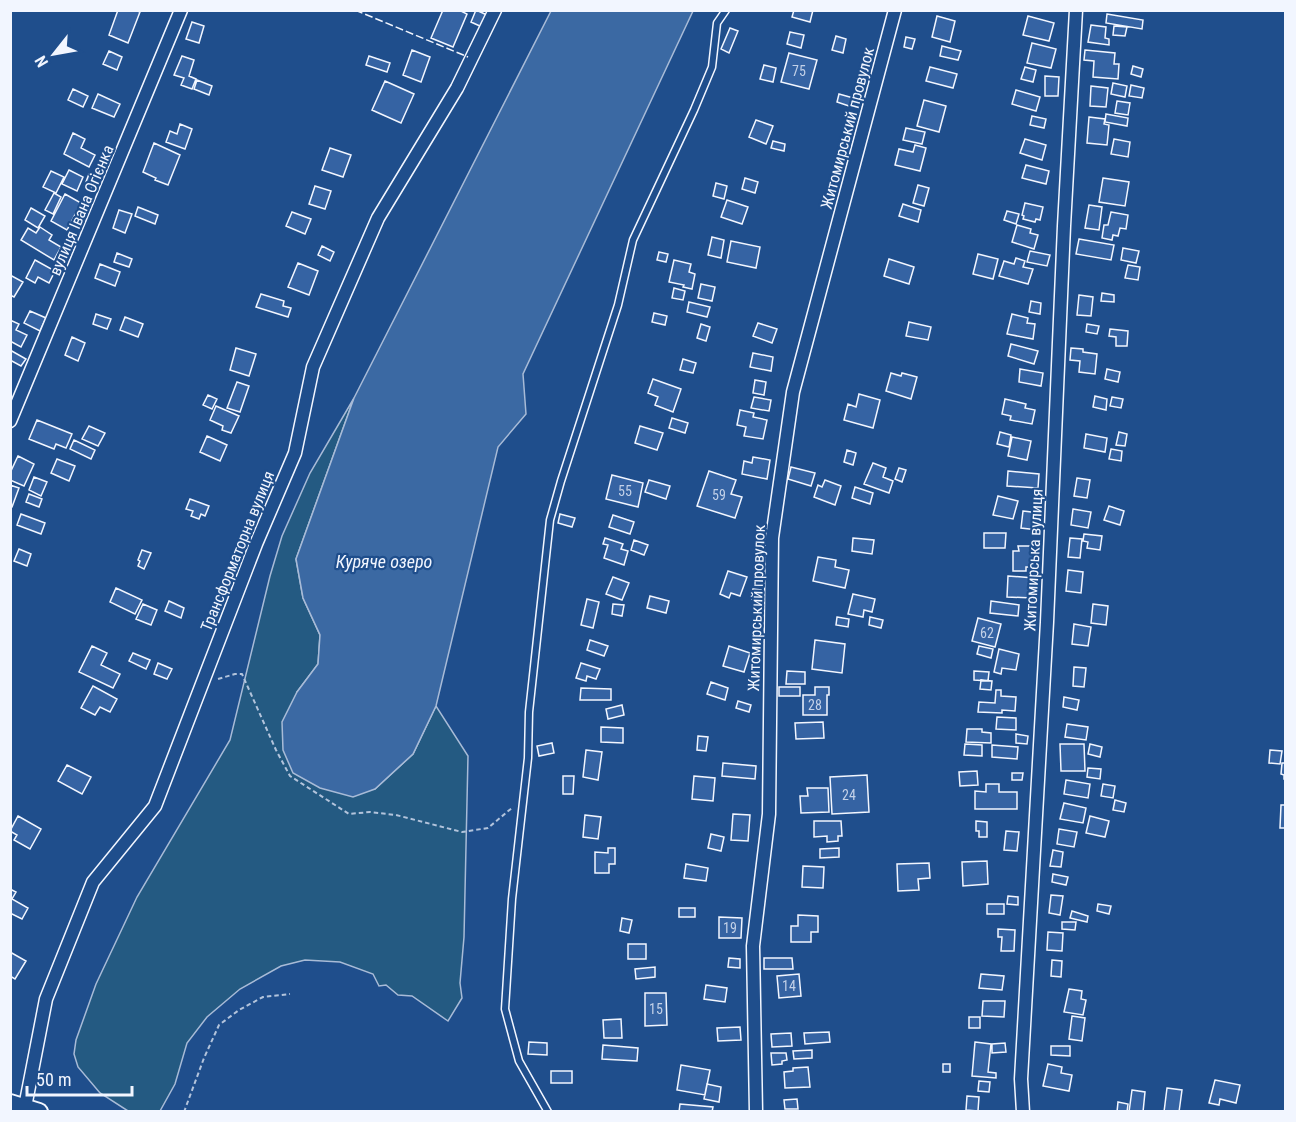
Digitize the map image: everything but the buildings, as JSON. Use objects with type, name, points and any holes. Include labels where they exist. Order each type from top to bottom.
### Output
[{"type":"street","name":"вулиця Івана Огієнка","points":[[10,421],[181,10]]},
{"type":"street","name":"Трансформаторна вулиця","points":[[25,1107],[46,999],[93,882],[156,806],[256,544],[295,453],[313,367],[378,218],[457,88],[495,10]]},
{"type":"street","name":"Житомирський провулок","points":[[756,1112],[753,946],[769,814],[772,538],[793,392],[896,10]]},
{"type":"street","name":"Житомирська вулиця","points":[[1023,1112],[1021,1079],[1046,634],[1076,10]]},
{"type":"lane","points":[[548,1112],[519,1061],[505,1009],[512,899],[528,758],[529,712],[550,520],[618,305],[633,240],[712,67],[717,23],[726,10]]},
{"type":"path","points":[[203,682],[242,674],[290,776],[349,814],[370,812],[396,815],[462,832],[488,828],[524,797]]},
{"type":"path","points":[[184,1112],[219,1025],[239,1010],[263,997],[290,994]]},
{"type":"shaded area","points":[[354,398],[296,559],[303,598],[320,635],[318,664],[297,692],[375,789],[413,754],[436,706],[468,756],[464,937],[460,983],[462,998],[448,1021],[412,996],[398,995],[386,985],[379,986],[373,974],[340,962],[305,960],[281,966],[240,989],[207,1017],[187,1043],[175,1084],[160,1111],[128,1111],[100,1093],[78,1067],[74,1054],[76,1040],[96,984],[137,897],[230,740],[282,536],[310,473]]},
{"type":"water","name":"Куряче озеро","points":[[551,11],[693,11],[523,374],[526,414],[498,447],[436,706],[413,754],[375,789],[353,797],[320,788],[293,773],[283,750],[282,722],[297,692],[318,664],[320,635],[303,598],[296,559],[354,398]]},
{"type":"fence","points":[[355,10],[468,57]]}]
